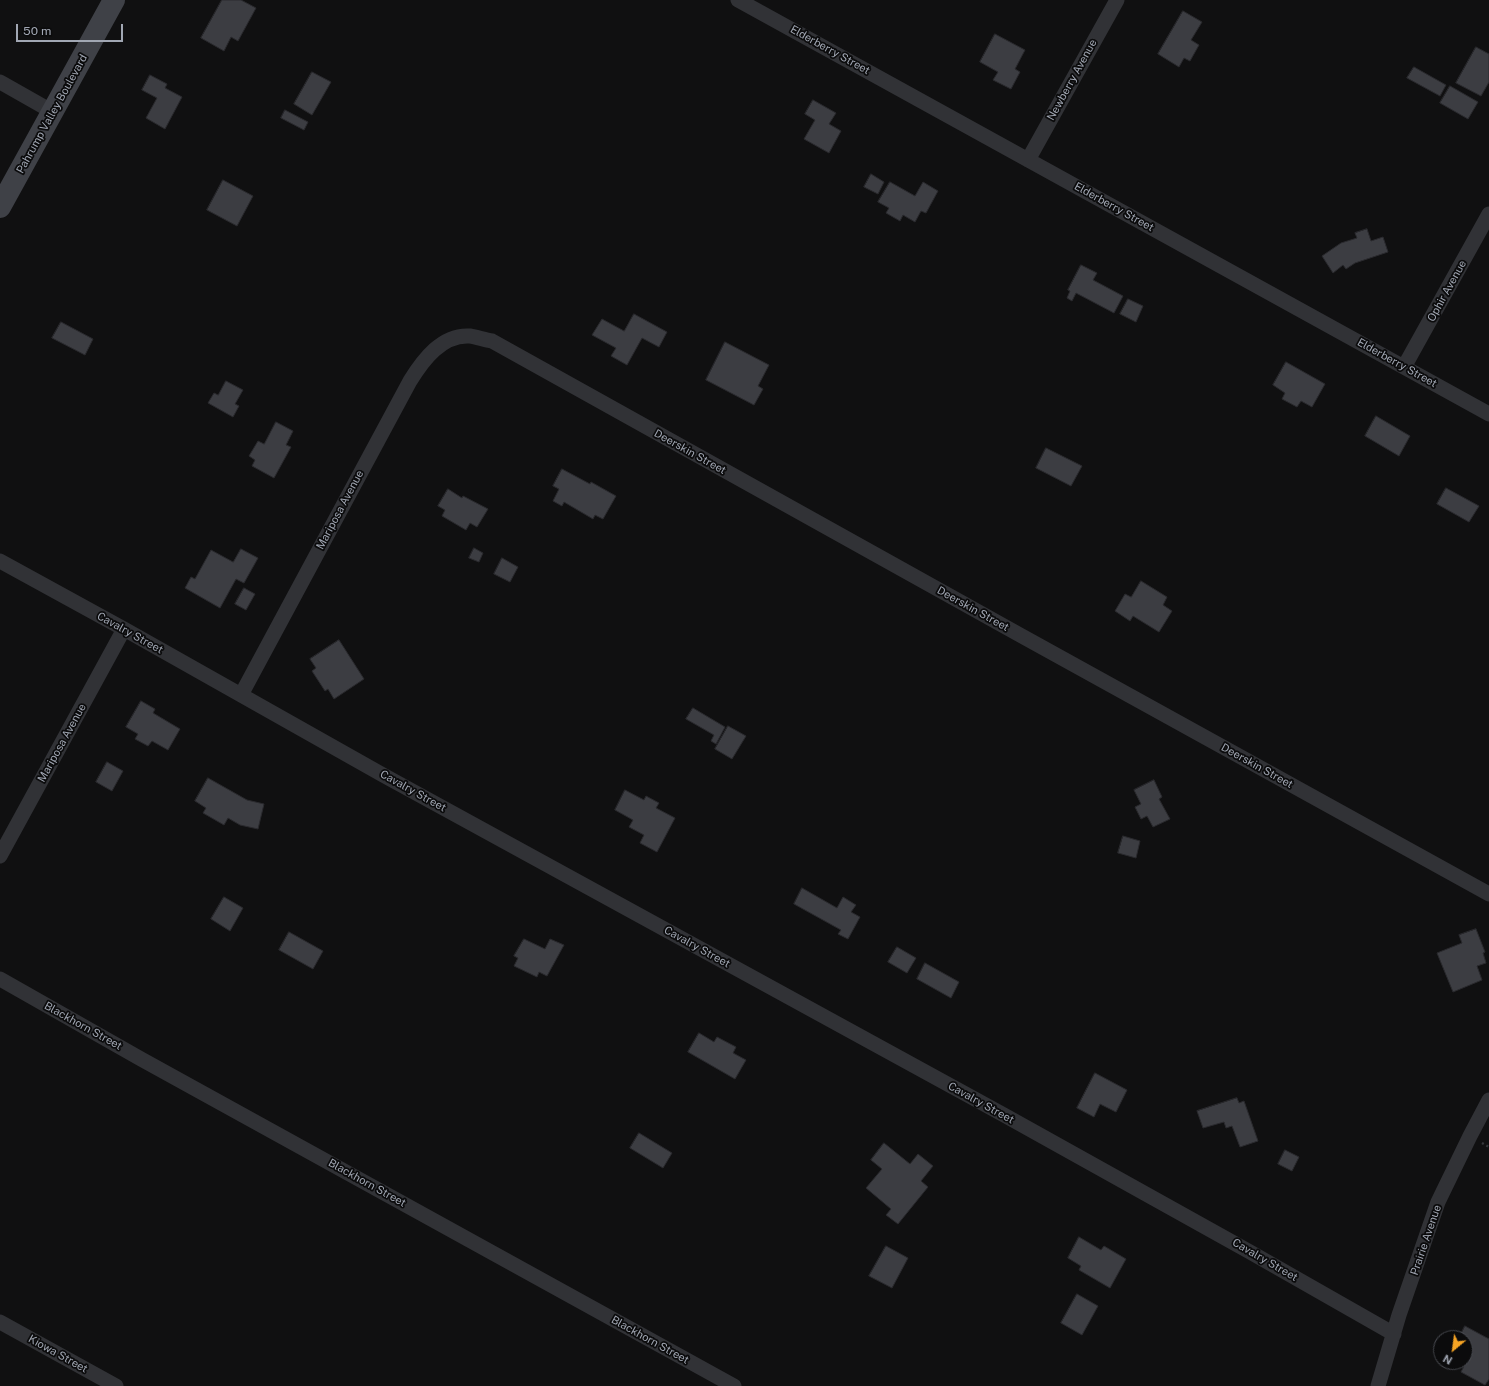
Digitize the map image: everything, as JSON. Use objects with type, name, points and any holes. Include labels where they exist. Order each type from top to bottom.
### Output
[{"type":"main road","name":"Pahrump Valley Boulevard","points":[[0,208],[114,0]]},
{"type":"street","name":"Elderberry Street","points":[[738,0],[1489,414]]},
{"type":"street","name":"Newberry Avenue","points":[[1028,160],[1116,0]]},
{"type":"street","points":[[0,82],[53,112]]},
{"type":"street","name":"Ophir Avenue","points":[[1404,367],[1489,214]]},
{"type":"street","name":"Deerskin Street","points":[[454,338],[469,336],[492,341],[1020,636],[1489,894]]},
{"type":"street","name":"Mariposa Avenue","points":[[241,695],[410,381],[422,361],[438,346],[454,338]]},
{"type":"street","name":"Cavalry Street","points":[[0,561],[390,779],[1032,1130],[1394,1334]]},
{"type":"street","name":"Mariposa Avenue","points":[[0,856],[124,629]]},
{"type":"street","name":"Blackhorn Street","points":[[0,979],[141,1059],[734,1386]]},
{"type":"street","name":"Prairie Avenue","points":[[1378,1386],[1438,1202],[1489,1100]]},
{"type":"street","name":"Kiowa Street","points":[[0,1322],[116,1386]]},
{"type":"building","points":[[222,0],[241,0],[256,8],[238,41],[231,37],[224,51],[201,38]]},
{"type":"building","points":[[1183,11],[1202,22],[1191,40],[1199,45],[1190,61],[1184,58],[1179,67],[1158,54]]},
{"type":"building","points":[[995,34],[1025,50],[1015,69],[1020,72],[1011,89],[993,80],[998,72],[980,62]]},
{"type":"building","points":[[1476,47],[1489,54],[1489,82],[1481,96],[1456,83]]},
{"type":"building","points":[[1414,67],[1446,85],[1440,96],[1407,78]]},
{"type":"building","points":[[312,72],[331,82],[312,115],[294,104]]},
{"type":"building","points":[[150,75],[167,84],[165,88],[182,97],[165,129],[146,118],[157,98],[142,90]]},
{"type":"building","points":[[1450,86],[1478,102],[1468,119],[1440,103]]},
{"type":"building","points":[[813,100],[836,113],[829,124],[841,131],[829,153],[804,139],[815,120],[805,114]]},
{"type":"building","points":[[285,110],[308,122],[304,130],[281,118]]},
{"type":"building","points":[[871,174],[884,182],[878,194],[864,187]]},
{"type":"building","points":[[223,180],[253,196],[237,226],[207,210]]},
{"type":"building","points":[[890,182],[915,196],[923,182],[938,191],[926,213],[921,211],[915,222],[903,215],[900,221],[886,213],[889,208],[878,202]]},
{"type":"building","points":[[1367,229],[1371,241],[1383,237],[1388,252],[1355,263],[1346,269],[1343,265],[1333,273],[1322,256],[1341,243],[1357,238],[1355,233]]},
{"type":"building","points":[[1081,265],[1097,273],[1093,280],[1123,296],[1114,313],[1076,293],[1072,301],[1067,298],[1070,291],[1068,290]]},
{"type":"building","points":[[1128,299],[1143,306],[1136,322],[1120,314]]},
{"type":"building","points":[[634,314],[667,332],[659,347],[642,338],[627,365],[611,356],[616,348],[592,335],[602,319],[624,331]]},
{"type":"building","points":[[61,322],[93,339],[85,355],[52,338]]},
{"type":"building","points":[[725,342],[769,365],[758,386],[763,389],[754,405],[706,380]]},
{"type":"building","points":[[1286,362],[1325,384],[1312,407],[1301,401],[1297,407],[1282,399],[1285,393],[1273,385]]},
{"type":"building","points":[[226,381],[243,390],[235,404],[239,406],[233,417],[208,403],[214,393],[218,395]]},
{"type":"building","points":[[1376,416],[1410,436],[1399,456],[1365,436]]},
{"type":"building","points":[[276,422],[293,431],[286,445],[291,447],[274,478],[252,466],[255,460],[249,456],[258,441],[264,444]]},
{"type":"building","points":[[1046,448],[1082,466],[1071,486],[1036,468]]},
{"type":"building","points":[[562,469],[590,484],[591,482],[616,496],[603,519],[595,515],[593,519],[564,502],[562,506],[553,501],[559,489],[553,486]]},
{"type":"building","points":[[1446,488],[1479,506],[1469,522],[1437,504]]},
{"type":"building","points":[[448,489],[462,498],[463,496],[488,509],[477,527],[470,523],[466,530],[442,516],[445,510],[438,506]]},
{"type":"building","points":[[474,548],[483,553],[479,562],[469,558]]},
{"type":"building","points":[[241,549],[258,558],[244,583],[236,579],[220,608],[185,588],[191,577],[195,579],[211,550],[233,562]]},
{"type":"building","points":[[502,558],[518,567],[510,582],[494,574]]},
{"type":"building","points":[[1141,581],[1167,597],[1163,605],[1172,611],[1159,632],[1133,616],[1130,621],[1115,611],[1125,594],[1131,597]]},
{"type":"building","points":[[244,588],[255,594],[246,610],[235,604]]},
{"type":"building","points":[[339,640],[364,679],[334,699],[328,689],[325,691],[312,671],[316,668],[310,659]]},
{"type":"building","points":[[141,701],[155,709],[153,713],[180,729],[168,750],[152,741],[148,746],[135,739],[138,734],[126,727]]},
{"type":"building","points":[[693,708],[725,727],[716,744],[711,741],[714,735],[686,719]]},
{"type":"building","points":[[728,726],[746,736],[732,759],[715,749]]},
{"type":"building","points":[[107,762],[123,771],[112,791],[96,782]]},
{"type":"building","points":[[208,778],[247,800],[264,804],[258,829],[240,825],[228,818],[224,825],[203,813],[206,808],[195,801]]},
{"type":"building","points":[[1154,780],[1162,797],[1159,799],[1170,819],[1153,827],[1147,816],[1141,819],[1135,807],[1141,804],[1134,790]]},
{"type":"building","points":[[625,790],[644,800],[646,796],[659,803],[656,808],[675,818],[657,852],[640,843],[644,835],[629,827],[633,820],[615,810]]},
{"type":"building","points":[[1123,836],[1140,841],[1136,858],[1118,853]]},
{"type":"building","points":[[802,888],[837,908],[843,897],[856,905],[851,912],[860,917],[848,939],[838,934],[841,930],[794,904]]},
{"type":"building","points":[[224,897],[243,908],[230,931],[211,919]]},
{"type":"building","points":[[1476,929],[1485,952],[1483,953],[1486,963],[1477,966],[1482,980],[1453,992],[1437,953],[1462,943],[1459,935]]},
{"type":"building","points":[[289,932],[323,951],[313,969],[279,950]]},
{"type":"building","points":[[524,939],[545,949],[550,939],[564,945],[547,976],[539,972],[537,977],[514,966],[518,958],[514,956]]},
{"type":"building","points":[[897,947],[916,958],[907,973],[888,962]]},
{"type":"building","points":[[925,963],[959,982],[951,998],[917,979]]},
{"type":"building","points":[[699,1033],[714,1042],[717,1037],[736,1047],[733,1053],[746,1060],[735,1079],[688,1052]]},
{"type":"building","points":[[1095,1073],[1127,1090],[1116,1112],[1100,1104],[1094,1117],[1077,1108]]},
{"type":"building","points":[[1237,1098],[1239,1103],[1244,1101],[1258,1141],[1240,1147],[1232,1126],[1226,1128],[1224,1122],[1203,1128],[1197,1111]]},
{"type":"building","points":[[639,1133],[672,1153],[663,1168],[630,1148]]},
{"type":"building","points":[[884,1143],[910,1164],[918,1154],[933,1166],[921,1181],[928,1187],[898,1224],[886,1215],[891,1209],[866,1188],[882,1169],[871,1160]]},
{"type":"building","points":[[1285,1150],[1299,1157],[1292,1171],[1278,1164]]},
{"type":"building","points":[[1079,1237],[1101,1250],[1104,1246],[1126,1259],[1110,1288],[1079,1270],[1081,1266],[1068,1258]]},
{"type":"building","points":[[886,1246],[908,1258],[892,1288],[869,1276]]},
{"type":"building","points":[[1077,1294],[1098,1306],[1082,1335],[1061,1323]]},
{"type":"building","points":[[1465,1326],[1472,1330],[1463,1330]]},
{"type":"building","points":[[1473,1330],[1489,1339],[1489,1379],[1485,1385],[1461,1372],[1462,1370],[1473,1370]]}]
